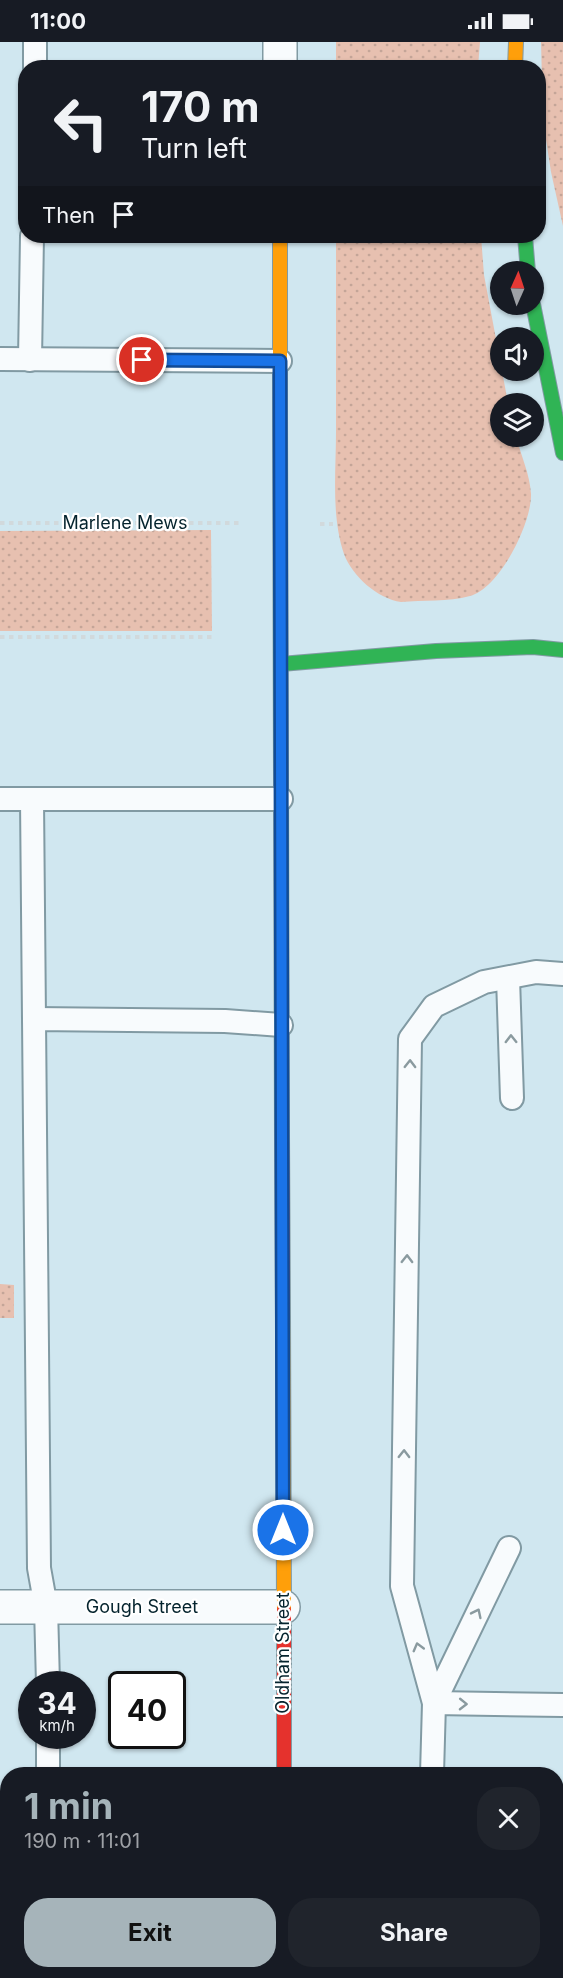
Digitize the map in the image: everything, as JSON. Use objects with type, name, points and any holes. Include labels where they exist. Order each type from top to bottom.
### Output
[{"type":"street","points":[[280,42],[280,60]]},
{"type":"street","points":[[515,60],[516,42]]},
{"type":"street","name":"Oldham Street","points":[[280,243],[284,1767]]},
{"type":"street","points":[[526,243],[527,261]]},
{"type":"street","points":[[535,315],[563,453]]},
{"type":"street","points":[[281,664],[446,651],[533,647],[563,650]]},
{"type":"street","name":"Gough Street","points":[[0,1607],[283,1607]]},
{"type":"lane","points":[[35,42],[35,60]]},
{"type":"lane","points":[[30,360],[32,243]]},
{"type":"lane","points":[[0,360],[280,361]]},
{"type":"lane","points":[[0,799],[281,798]]},
{"type":"lane","points":[[32,799],[39,1568],[46,1607],[48,1671]]},
{"type":"lane","points":[[432,1767],[434,1703],[402,1586],[410,1039],[434,1006],[484,982],[536,972],[563,974]]},
{"type":"lane","points":[[508,978],[512,1098]]},
{"type":"lane","points":[[34,1020],[225,1021],[282,1025]]},
{"type":"lane","points":[[434,1703],[509,1548]]},
{"type":"lane","points":[[434,1703],[563,1705]]},
{"type":"lane","points":[[48,1749],[48,1767]]},
{"type":"path","name":"Marlene Mews","points":[[0,524],[250,522]]},
{"type":"path","points":[[0,637],[216,637]]},
{"type":"shaded area","points":[[336,42],[480,42],[479,60],[336,60]]},
{"type":"shaded area","points":[[541,42],[563,42],[563,226],[546,140],[546,60],[541,60]]},
{"type":"shaded area","points":[[336,243],[482,243],[484,275],[494,327],[490,327],[490,381],[504,381],[506,393],[490,393],[490,447],[519,447],[531,494],[526,521],[512,553],[492,581],[481,591],[470,596],[401,602],[392,600],[367,585],[348,562],[337,524],[335,493]]},
{"type":"shaded area","points":[[211,530],[212,631],[0,631],[0,531]]},
{"type":"shaded area","points":[[0,1284],[14,1285],[14,1318],[0,1318]]},
{"type":"traffic: fast","points":[[526,243],[527,261]]},
{"type":"traffic: fast","points":[[535,315],[563,453]]},
{"type":"traffic: fast","points":[[280,418],[282,1136]]},
{"type":"traffic: fast","points":[[281,664],[436,651],[533,647],[563,650]]},
{"type":"traffic: slow","points":[[515,60],[516,42]]},
{"type":"traffic: slow","points":[[280,243],[280,418]]},
{"type":"traffic: slow","points":[[283,1319],[284,1610]]},
{"type":"traffic: jam","points":[[282,1136],[283,1319]]},
{"type":"traffic: jam","points":[[284,1610],[284,1767]]},
{"type":"route","points":[[142,360],[280,361],[283,1530]]}]
